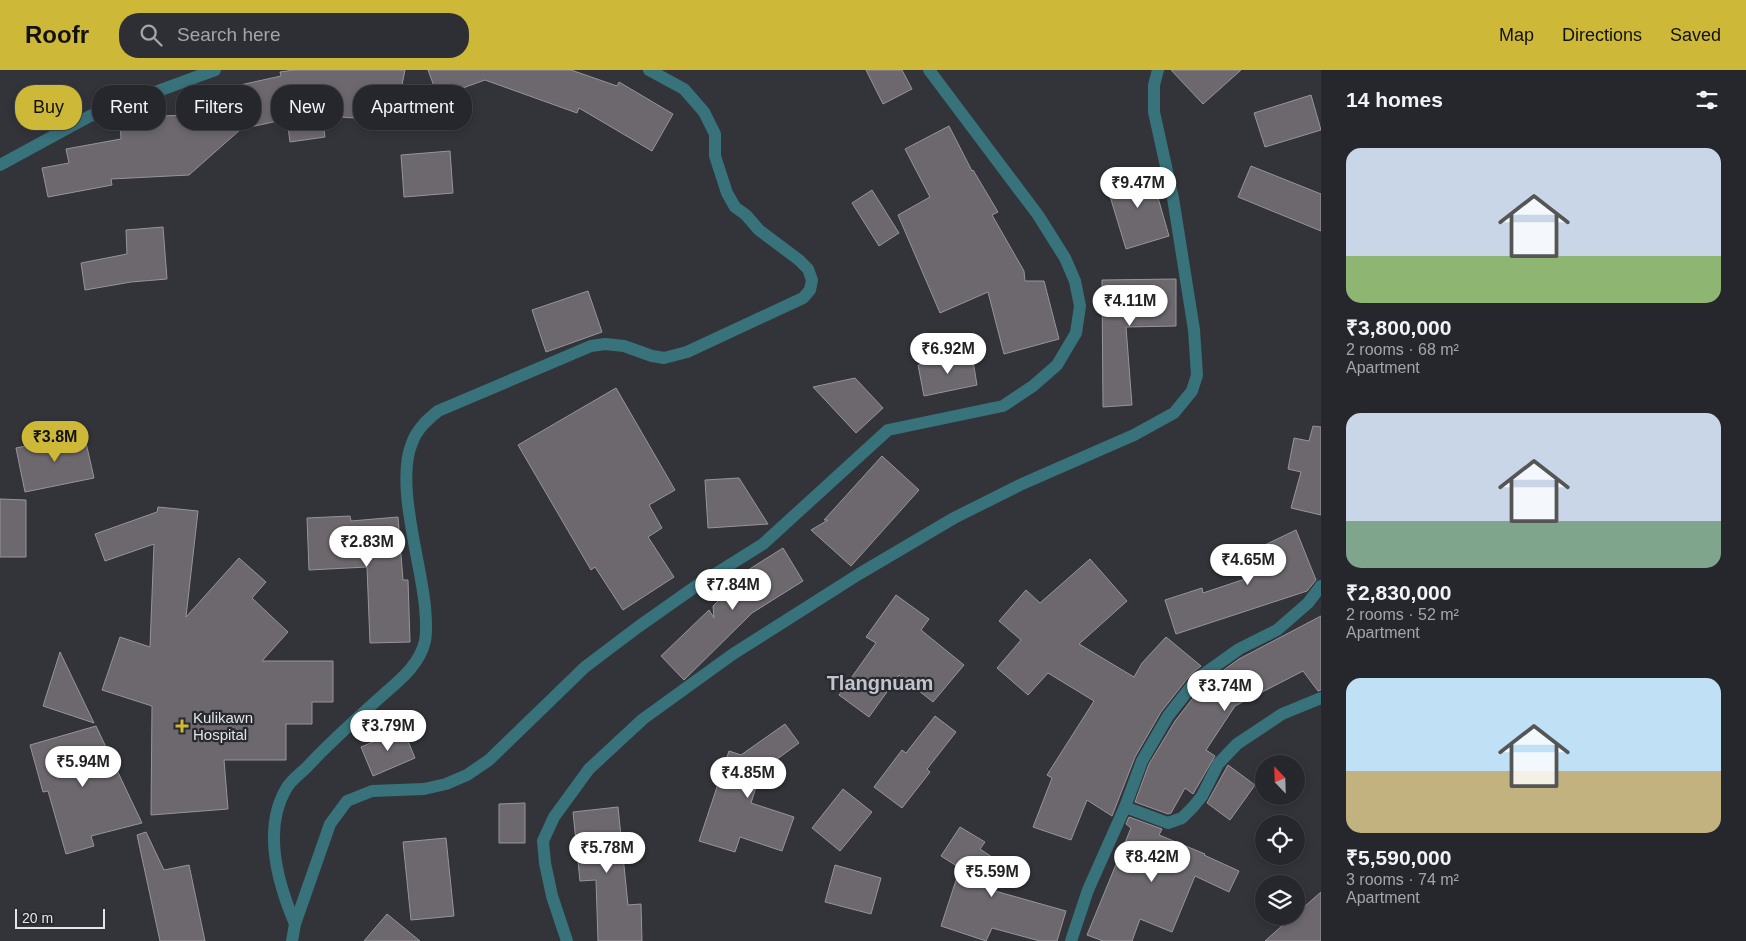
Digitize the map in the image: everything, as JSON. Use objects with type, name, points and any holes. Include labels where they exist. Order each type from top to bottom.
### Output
[{"type":"street","points":[[0,165],[90,116],[215,70]]},
{"type":"street","points":[[295,924],[281,885],[273,849],[275,818],[286,788],[336,737],[401,679],[417,661],[425,642],[424,592],[407,497],[406,465],[412,442],[422,424],[438,411],[591,346],[605,344],[624,346],[652,356],[664,358],[687,352],[803,298],[810,290],[812,280],[808,270],[799,260],[759,230],[746,215],[734,207],[727,193],[715,156],[716,134],[697,101],[684,88],[649,70]]},
{"type":"street","points":[[292,941],[295,924],[330,824],[347,801],[372,791],[424,789],[446,784],[467,775],[489,760],[585,667],[638,626],[699,584],[763,544],[888,430],[1004,406],[1033,386],[1056,365],[1076,333],[1080,306],[1075,281],[1065,258],[1038,215],[929,70]]},
{"type":"street","points":[[567,941],[552,896],[545,863],[543,841],[554,817],[590,769],[642,719],[733,654],[866,569],[954,518],[1022,484],[1134,435],[1174,413],[1192,391],[1197,375],[1194,330],[1173,198],[1154,112],[1154,85],[1158,70]]},
{"type":"street","points":[[1071,941],[1088,890],[1125,808],[1142,761],[1168,716],[1197,679],[1239,649],[1277,630],[1308,603],[1321,586]]},
{"type":"street","points":[[1125,808],[1168,823],[1182,818],[1198,802],[1218,764],[1237,744],[1282,714],[1321,698]]},
{"type":"building","points":[[294,70],[405,70],[402,85],[353,85],[353,118],[343,117],[343,85],[271,85],[271,122],[261,125],[261,85],[240,85],[281,76],[280,72]]},
{"type":"building","points":[[428,70],[571,70],[617,86],[619,82],[673,114],[652,151],[579,108],[577,113],[485,80],[471,85],[434,85]]},
{"type":"building","points":[[866,70],[902,70],[912,89],[883,104]]},
{"type":"building","points":[[1171,70],[1241,70],[1203,104]]},
{"type":"building","points":[[1311,95],[1321,130],[1265,147],[1254,113]]},
{"type":"building","points":[[176,115],[176,130],[240,130],[189,175],[111,179],[112,185],[48,197],[42,168],[69,163],[66,149],[121,139],[121,130],[166,130],[166,116]]},
{"type":"building","points":[[949,126],[972,171],[998,212],[992,215],[1024,271],[1025,281],[1044,281],[1059,339],[1004,354],[988,292],[940,313],[898,215],[930,197],[905,149]]},
{"type":"building","points":[[288,130],[324,130],[325,137],[290,142]]},
{"type":"building","points":[[450,151],[453,193],[404,197],[401,155]]},
{"type":"building","points":[[1251,166],[1321,194],[1321,231],[1238,197]]},
{"type":"building","points":[[1150,170],[1169,236],[1126,249],[1106,183]]},
{"type":"building","points":[[872,190],[899,233],[879,246],[852,203]]},
{"type":"building","points":[[163,227],[167,279],[131,282],[85,290],[81,263],[127,254],[126,230]]},
{"type":"building","points":[[1176,279],[1176,326],[1126,327],[1132,405],[1103,407],[1102,280]]},
{"type":"building","points":[[588,291],[602,332],[546,352],[532,310]]},
{"type":"building","points":[[972,355],[977,385],[924,396],[918,365]]},
{"type":"building","points":[[855,378],[883,408],[856,433],[813,387]]},
{"type":"building","points":[[616,388],[675,490],[649,505],[662,528],[648,537],[674,577],[623,610],[595,567],[591,570],[518,445]]},
{"type":"building","points":[[1313,426],[1321,427],[1321,515],[1291,508],[1301,472],[1288,469],[1294,438],[1309,441]]},
{"type":"building","points":[[84,434],[94,478],[25,492],[16,448]]},
{"type":"building","points":[[882,456],[919,490],[851,566],[811,530],[828,520],[824,520]]},
{"type":"building","points":[[739,478],[768,524],[708,528],[705,480]]},
{"type":"building","points":[[0,499],[26,500],[26,557],[0,557]]},
{"type":"building","points":[[158,507],[198,511],[186,617],[239,558],[266,582],[252,598],[288,632],[262,661],[333,661],[333,702],[312,702],[312,724],[286,724],[286,760],[224,760],[228,809],[151,815],[152,706],[102,690],[120,637],[150,647],[154,544],[105,561],[95,534],[157,512]]},
{"type":"building","points":[[350,516],[351,521],[398,517],[403,580],[408,580],[410,642],[370,643],[367,567],[309,570],[307,518]]},
{"type":"building","points":[[1296,530],[1316,580],[1307,591],[1176,634],[1165,600],[1202,588],[1203,593],[1257,575],[1246,554]]},
{"type":"building","points":[[783,548],[803,581],[752,613],[684,680],[661,656],[709,610],[714,618],[713,606],[725,594],[721,587]]},
{"type":"building","points":[[1090,559],[1127,601],[1079,644],[1134,677],[1142,663],[1166,637],[1201,666],[1191,674],[1161,712],[1135,757],[1112,816],[1087,800],[1071,840],[1033,827],[1052,778],[1047,775],[1094,701],[1048,673],[1028,695],[997,668],[1021,640],[999,621],[1026,590],[1040,603]]},
{"type":"building","points":[[896,595],[929,619],[921,630],[964,665],[933,702],[899,675],[869,717],[839,695],[876,643],[866,637]]},
{"type":"building","points":[[1321,616],[1321,690],[1318,691],[1303,671],[1235,706],[1206,750],[1215,756],[1193,794],[1185,788],[1171,813],[1168,814],[1135,802],[1149,764],[1175,721],[1203,685],[1239,659]]},
{"type":"building","points":[[60,652],[94,723],[43,706]]},
{"type":"building","points":[[935,716],[956,732],[927,769],[930,772],[902,808],[874,787],[902,750],[906,753]]},
{"type":"building","points":[[785,724],[799,743],[761,771],[751,803],[794,817],[782,851],[740,837],[735,852],[699,841],[729,751],[741,755]]},
{"type":"building","points":[[96,726],[142,823],[91,836],[94,846],[66,854],[48,791],[43,792],[30,745]]},
{"type":"building","points":[[403,729],[415,758],[373,776],[361,747]]},
{"type":"building","points":[[1228,765],[1255,785],[1230,820],[1207,803]]},
{"type":"building","points":[[843,789],[872,812],[840,851],[812,828]]},
{"type":"building","points":[[525,803],[525,843],[499,843],[499,804]]},
{"type":"building","points":[[618,807],[628,905],[641,904],[642,941],[598,941],[596,880],[580,881],[573,812]]},
{"type":"building","points":[[1129,817],[1162,829],[1159,835],[1205,854],[1239,871],[1229,892],[1195,876],[1172,932],[1140,919],[1132,941],[1103,941],[1087,935],[1131,828],[1126,824]]},
{"type":"building","points":[[960,827],[985,842],[980,849],[1010,869],[995,891],[1066,911],[1057,941],[1040,941],[992,928],[986,941],[941,926],[960,868],[941,856]]},
{"type":"building","points":[[146,832],[164,870],[189,865],[205,941],[160,941],[137,835]]},
{"type":"building","points":[[446,838],[454,916],[411,920],[403,842]]},
{"type":"building","points":[[835,865],[881,878],[871,914],[825,902]]},
{"type":"building","points":[[1321,892],[1321,941],[1265,941],[1283,925],[1305,925],[1305,906]]},
{"type":"building","points":[[387,914],[420,941],[364,941]]},
{"type":"place","name":"Kulikawn Hospital","points":[[182,726]]},
{"type":"district","name":"Tlangnuam","points":[[880,683]]}]
